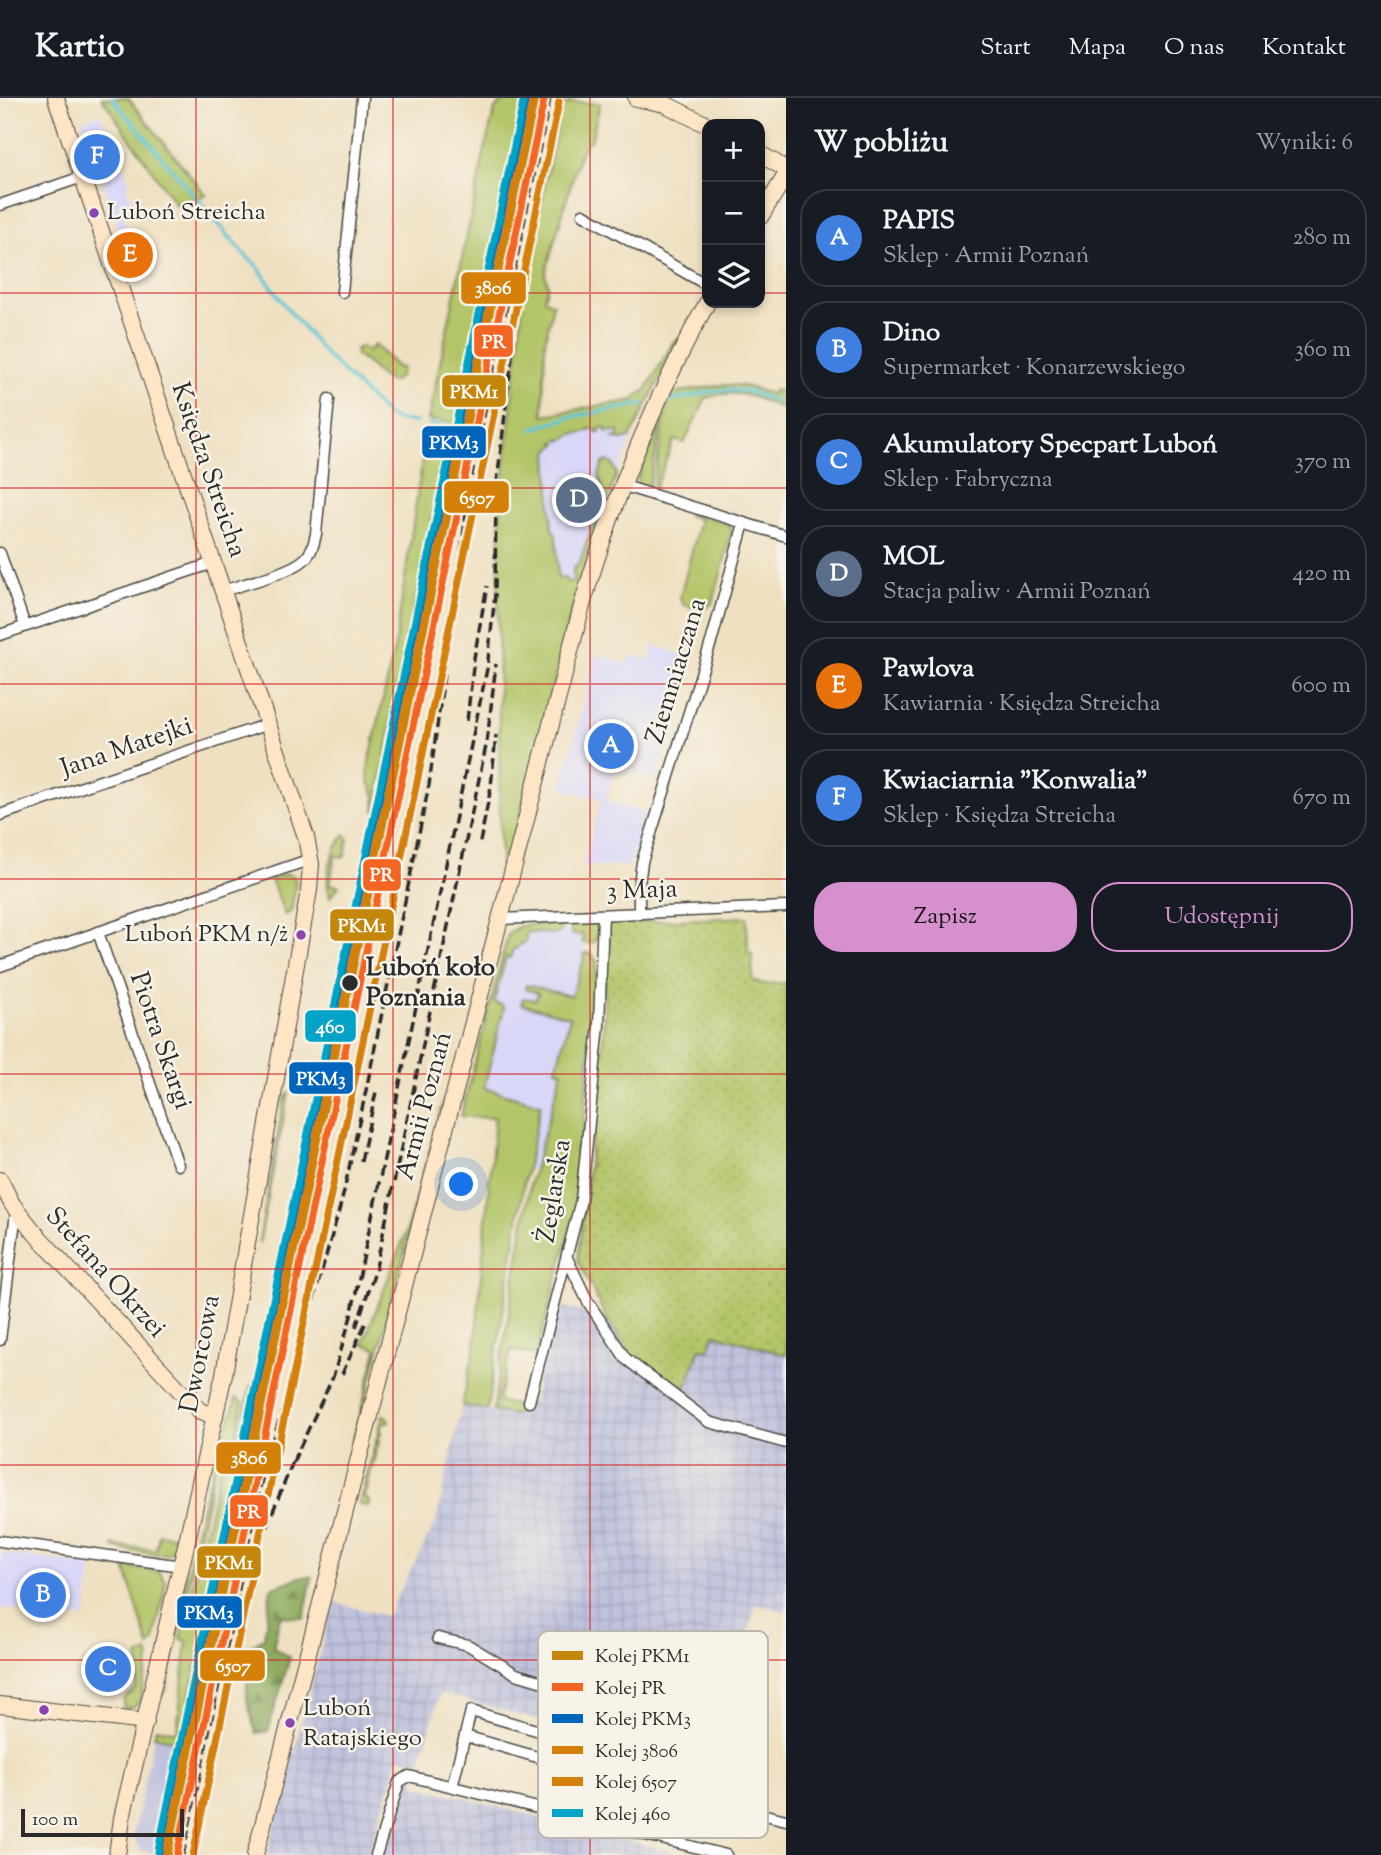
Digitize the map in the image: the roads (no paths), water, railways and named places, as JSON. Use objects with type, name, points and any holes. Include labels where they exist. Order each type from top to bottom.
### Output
[{"type":"street","name":"Księdza Streicha","points":[[56,98],[306,837],[311,859]]},
{"type":"street","points":[[342,292],[362,98]]},
{"type":"street","points":[[636,98],[665,104],[702,122]]},
{"type":"street","points":[[765,157],[786,169]]},
{"type":"street","points":[[765,208],[786,175]]},
{"type":"street","points":[[0,205],[82,177]]},
{"type":"street","points":[[583,214],[702,282]]},
{"type":"street","name":"Armii Poznań","points":[[255,1855],[583,601],[621,485],[666,380],[704,308]]},
{"type":"street","points":[[223,591],[290,568],[302,562],[311,551],[316,534],[329,399]]},
{"type":"street","points":[[621,485],[786,536]]},
{"type":"street","name":"Ziemniaczana","points":[[639,914],[640,869],[712,639],[744,523]]},
{"type":"street","points":[[0,552],[25,626]]},
{"type":"street","points":[[0,635],[213,563]]},
{"type":"street","name":"Jana Matejki","points":[[0,815],[268,724]]},
{"type":"street","points":[[0,966],[311,859]]},
{"type":"street","name":"Dworcowa","points":[[117,1855],[122,1818],[215,1416],[309,890],[311,859]]},
{"type":"street","name":"3 Maja","points":[[500,919],[786,907]]},
{"type":"street","name":"Żeglarska","points":[[603,915],[598,1025],[581,1200],[567,1258],[588,1302],[626,1359],[709,1422],[786,1443]]},
{"type":"street","name":"Piotra Skargi","points":[[98,932],[178,1166]]},
{"type":"street","name":"Stefana Okrzei","points":[[0,1180],[16,1212],[186,1397],[200,1411],[215,1416]]},
{"type":"street","points":[[0,1340],[16,1212]]},
{"type":"street","points":[[529,1402],[567,1258]]},
{"type":"street","points":[[0,1541],[182,1566]]},
{"type":"street","points":[[438,1638],[477,1649],[516,1674],[538,1681]]},
{"type":"street","points":[[0,1705],[146,1722]]},
{"type":"street","points":[[452,1787],[471,1711],[538,1730]]},
{"type":"street","points":[[465,1736],[538,1757]]},
{"type":"street","points":[[376,1855],[399,1782],[405,1777],[538,1808]]},
{"type":"street","points":[[768,1816],[786,1820]]},
{"type":"street","points":[[658,1838],[726,1855]]},
{"type":"waterway","points":[[112,98],[242,252],[257,266],[287,308],[328,357],[388,416],[416,422]]},
{"type":"waterway","points":[[671,401],[710,392],[739,390],[786,405]]},
{"type":"waterway","points":[[532,429],[570,417],[644,404]]},
{"type":"waterway","points":[[430,424],[459,429]]},
{"type":"railway","points":[[183,1855],[261,1483],[342,1200],[364,1100],[429,785],[471,478],[550,98]]},
{"type":"railway","points":[[495,499],[514,339]]},
{"type":"railway","points":[[293,1462],[333,1377],[351,1316],[487,669],[495,595],[496,491]]},
{"type":"railway","points":[[467,721],[474,658],[487,586]]},
{"type":"railway","points":[[356,1327],[375,1272],[487,741],[496,664]]},
{"type":"railway","points":[[480,842],[491,787],[496,735]]},
{"type":"railway","points":[[361,1161],[376,1092]]},
{"type":"railway","points":[[342,1374],[367,1320]]},
{"type":"railway","points":[[261,1541],[296,1454]]},
{"type":"rail line","name":"460","points":[[158,1851],[524,98]]},
{"type":"rail line","name":"PKM3","points":[[159,1853],[526,98]]},
{"type":"rail line","name":"3806","points":[[166,1853],[533,98]]},
{"type":"rail line","name":"PKM1","points":[[168,1855],[535,98]]},
{"type":"rail line","name":"PR","points":[[177,1855],[544,100]]},
{"type":"rail line","name":"6507","points":[[193,1855],[559,102]]},
{"type":"place","name":"Kwiaciarnia \"Konwalia\"","points":[[97,157]]},
{"type":"place","name":"Luboń Streicha","points":[[94,213]]},
{"type":"place","name":"Pawlova","points":[[130,255]]},
{"type":"place","name":"MOL","points":[[579,500]]},
{"type":"place","name":"PAPIS","points":[[611,746]]},
{"type":"place","name":"Luboń PKM n/ż","points":[[301,935]]},
{"type":"place","name":"Luboń koło Poznania","points":[[350,983]]},
{"type":"place","name":"Dino","points":[[43,1595]]},
{"type":"place","name":"Akumulatory Specpart Luboń","points":[[108,1669]]},
{"type":"place","name":"Luboń Ratajskiego","points":[[290,1723]]}]
